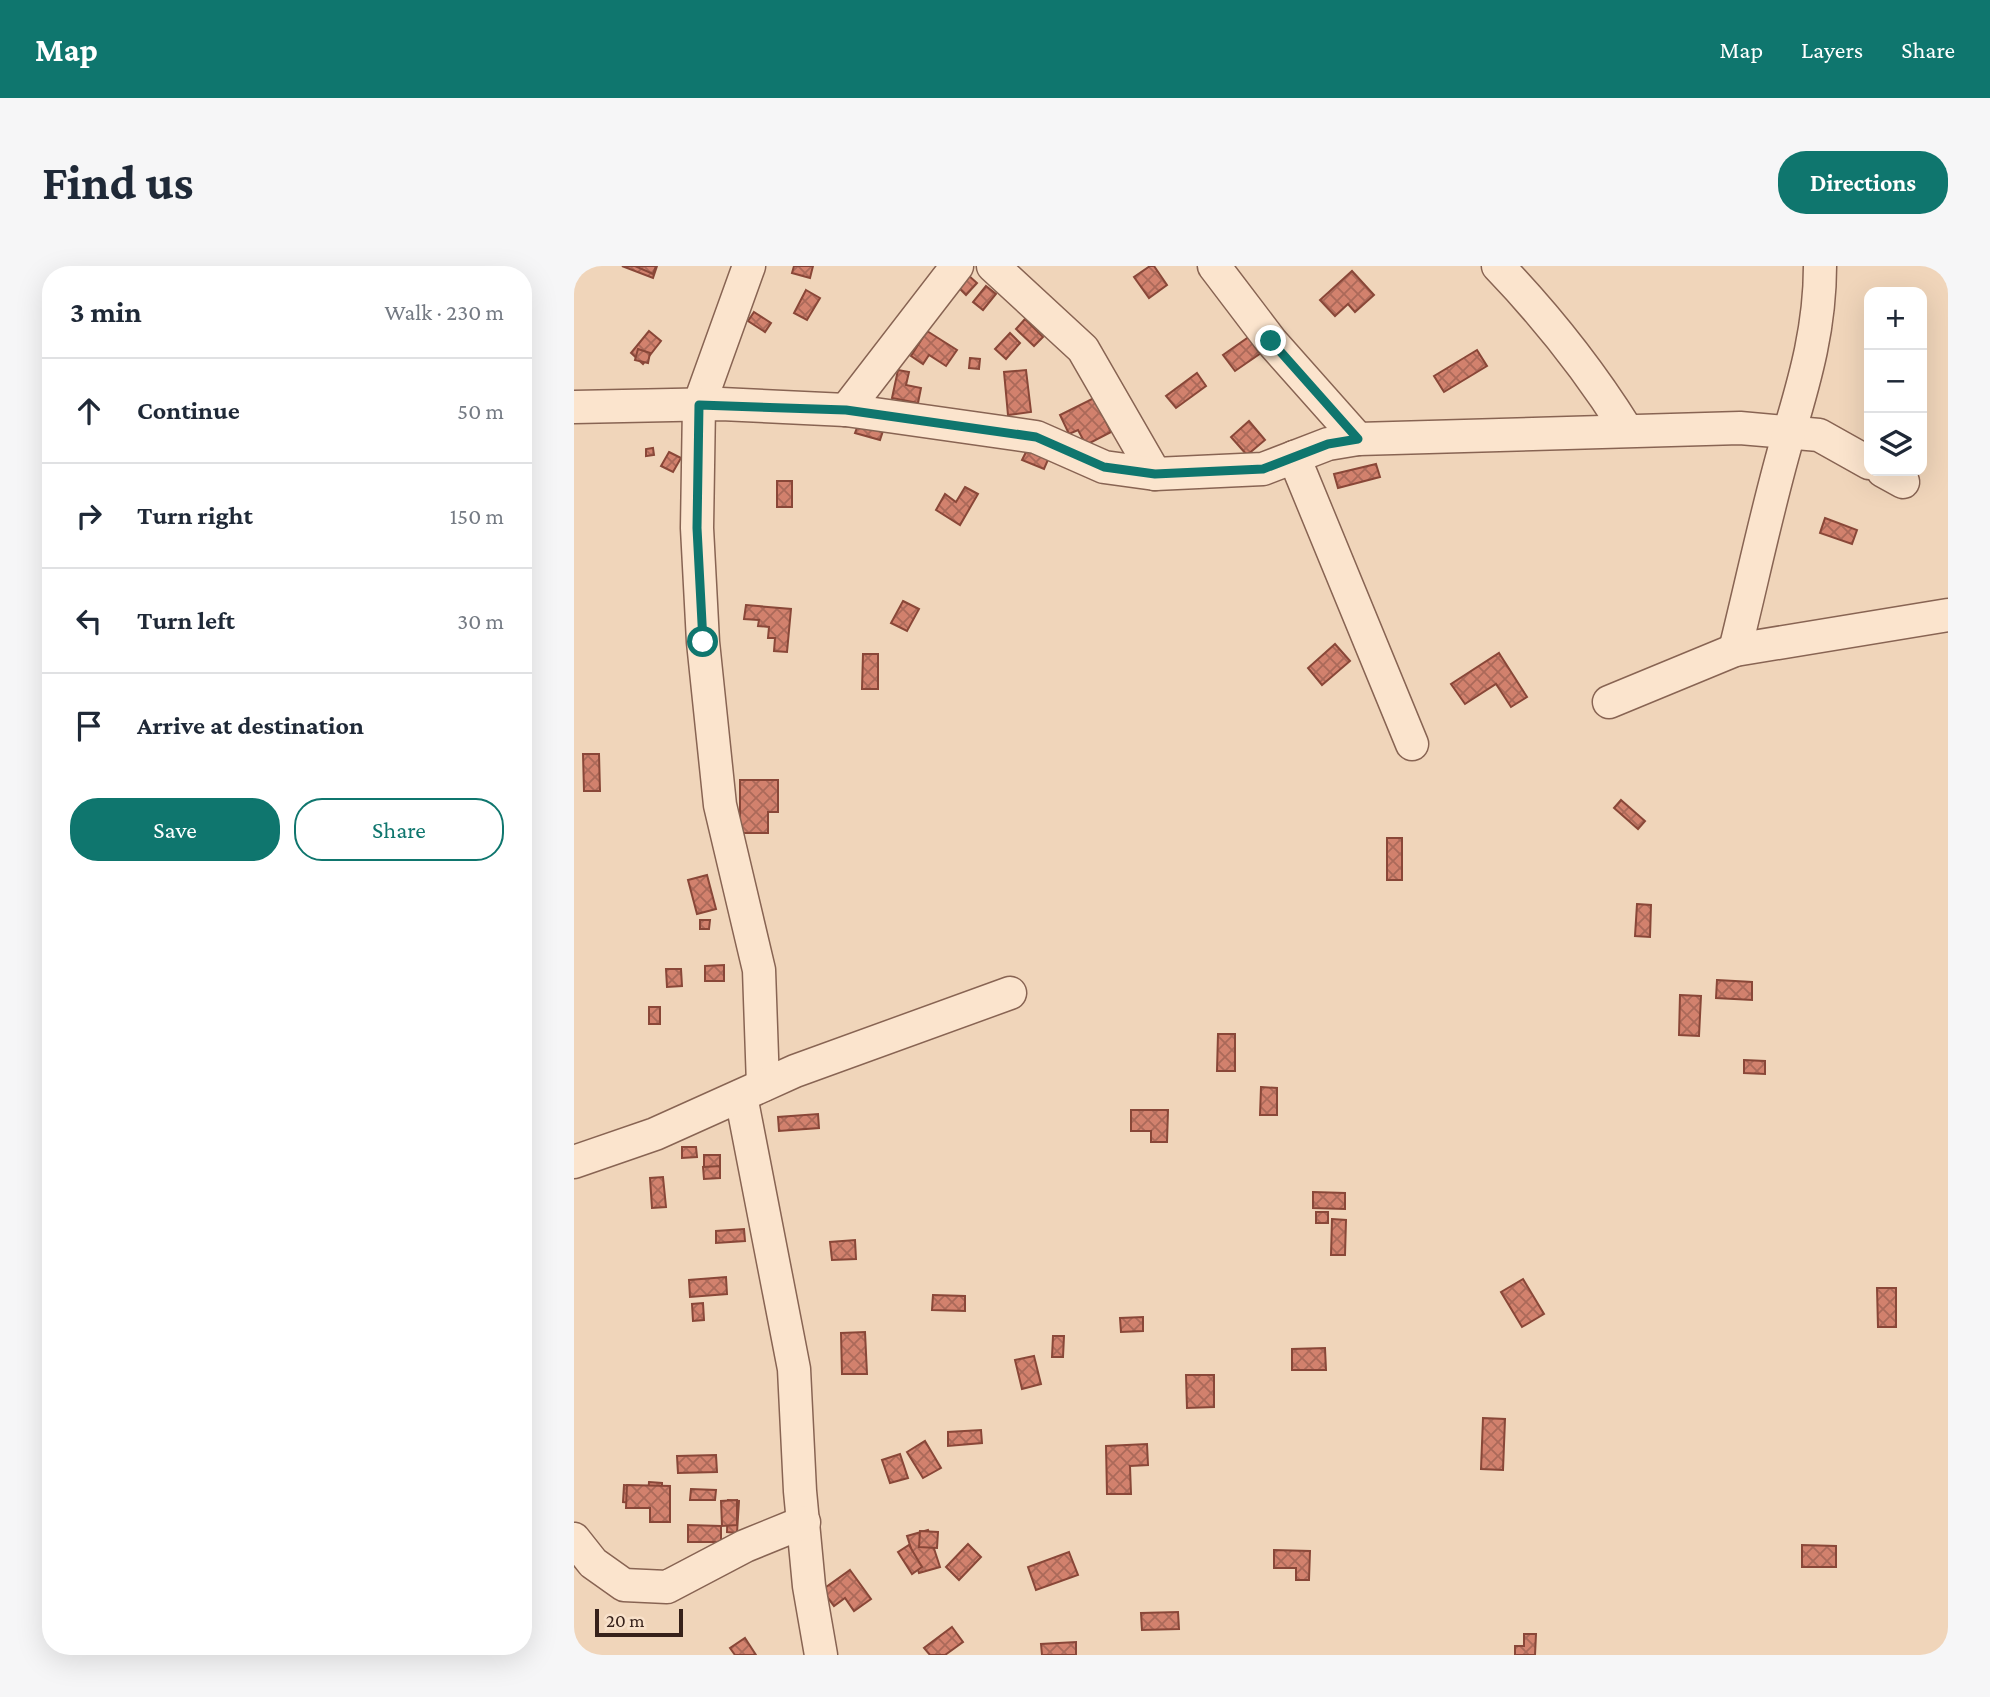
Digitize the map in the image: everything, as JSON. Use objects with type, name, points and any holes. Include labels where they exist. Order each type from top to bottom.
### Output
[{"type":"street","points":[[749,266],[699,405],[697,528],[703,642],[720,805],[759,970],[752,1091],[794,1368],[809,1586],[821,1655]]},
{"type":"street","points":[[846,410],[957,266]]},
{"type":"street","points":[[993,266],[1083,349],[1155,474]]},
{"type":"street","points":[[1214,266],[1271,341],[1358,439]]},
{"type":"street","points":[[1498,266],[1542,312],[1626,429]]},
{"type":"street","points":[[1735,650],[1789,432],[1802,395],[1820,309],[1820,266]]},
{"type":"street","points":[[574,407],[699,405],[846,410],[1036,437],[1104,467],[1155,474],[1263,469],[1328,444],[1358,439],[1626,429],[1740,428],[1819,435],[1864,460]]},
{"type":"street","points":[[1294,457],[1412,744]]},
{"type":"street","points":[[1609,702],[1735,650],[1948,615]]},
{"type":"street","points":[[574,1162],[655,1135],[752,1091],[1010,993]]},
{"type":"street","points":[[574,1539],[593,1563],[624,1585],[667,1587],[745,1546],[804,1522]]},
{"type":"building","points":[[622,266],[657,266],[653,278]]},
{"type":"building","points":[[635,266],[656,266],[653,274]]},
{"type":"building","points":[[794,266],[813,266],[810,278],[792,273]]},
{"type":"building","points":[[1154,266],[1167,285],[1149,298],[1134,277]]},
{"type":"building","points":[[1352,271],[1374,295],[1355,312],[1348,304],[1335,316],[1320,300]]},
{"type":"building","points":[[968,275],[977,283],[966,295],[957,286]]},
{"type":"building","points":[[986,286],[996,294],[983,310],[973,302]]},
{"type":"building","points":[[806,290],[820,298],[807,320],[794,313]]},
{"type":"building","points":[[754,312],[771,323],[765,332],[748,321]]},
{"type":"building","points":[[1025,319],[1043,337],[1034,346],[1016,329]]},
{"type":"building","points":[[649,331],[661,341],[643,364],[631,353]]},
{"type":"building","points":[[927,331],[957,350],[946,366],[929,355],[923,364],[911,356]]},
{"type":"building","points":[[1010,333],[1020,343],[1006,359],[995,349]]},
{"type":"building","points":[[1253,334],[1264,351],[1235,371],[1223,355]]},
{"type":"building","points":[[638,349],[650,353],[648,363],[635,360]]},
{"type":"building","points":[[1477,350],[1487,366],[1444,392],[1434,376]]},
{"type":"building","points":[[970,358],[980,359],[979,369],[969,368]]},
{"type":"building","points":[[898,370],[909,372],[906,385],[921,388],[918,403],[892,398]]},
{"type":"building","points":[[1026,370],[1031,412],[1008,415],[1004,372]]},
{"type":"building","points":[[1197,373],[1206,386],[1176,408],[1166,396]]},
{"type":"building","points":[[1094,398],[1111,432],[1086,445],[1078,430],[1069,434],[1060,415]]},
{"type":"building","points":[[861,417],[885,425],[880,440],[855,433]]},
{"type":"building","points":[[1249,421],[1265,440],[1247,455],[1231,437]]},
{"type":"building","points":[[1029,446],[1050,455],[1044,469],[1022,460]]},
{"type":"building","points":[[653,448],[654,455],[646,456],[646,449]]},
{"type":"building","points":[[669,452],[681,458],[673,472],[661,466]]},
{"type":"building","points":[[1376,464],[1380,477],[1338,488],[1334,474]]},
{"type":"building","points":[[777,481],[792,481],[792,507],[777,507]]},
{"type":"building","points":[[965,487],[978,494],[960,525],[936,510],[945,494],[956,502]]},
{"type":"building","points":[[1825,518],[1857,530],[1852,544],[1820,533]]},
{"type":"building","points":[[903,601],[919,609],[907,631],[891,623]]},
{"type":"building","points":[[746,605],[791,609],[787,652],[774,651],[775,638],[768,638],[769,627],[758,626],[759,620],[744,619]]},
{"type":"building","points":[[1335,644],[1350,661],[1322,685],[1308,668]]},
{"type":"building","points":[[1499,653],[1527,697],[1511,707],[1496,684],[1465,704],[1451,684]]},
{"type":"building","points":[[863,654],[878,654],[878,689],[862,689]]},
{"type":"building","points":[[583,754],[599,754],[600,791],[584,791]]},
{"type":"building","points":[[740,780],[778,780],[778,812],[768,812],[768,833],[740,833]]},
{"type":"building","points":[[1621,800],[1645,821],[1638,829],[1614,808]]},
{"type":"building","points":[[1387,838],[1402,838],[1402,880],[1387,880]]},
{"type":"building","points":[[707,875],[716,909],[697,914],[688,880]]},
{"type":"building","points":[[1637,904],[1651,905],[1650,937],[1635,936]]},
{"type":"building","points":[[700,920],[710,920],[709,929],[700,929]]},
{"type":"building","points":[[724,965],[724,981],[705,981],[705,966]]},
{"type":"building","points":[[666,969],[681,969],[682,986],[667,987]]},
{"type":"building","points":[[1717,980],[1752,982],[1752,1000],[1716,998]]},
{"type":"building","points":[[1680,995],[1701,996],[1699,1036],[1679,1035]]},
{"type":"building","points":[[649,1007],[660,1007],[660,1024],[649,1024]]},
{"type":"building","points":[[1218,1034],[1235,1034],[1235,1071],[1217,1071]]},
{"type":"building","points":[[1744,1060],[1765,1061],[1765,1074],[1744,1073]]},
{"type":"building","points":[[1261,1087],[1277,1088],[1277,1115],[1260,1115]]},
{"type":"building","points":[[1131,1110],[1168,1110],[1167,1142],[1151,1142],[1151,1131],[1131,1131]]},
{"type":"building","points":[[818,1114],[819,1128],[779,1131],[778,1117]]},
{"type":"building","points":[[682,1147],[696,1147],[697,1157],[682,1158]]},
{"type":"building","points":[[704,1155],[720,1155],[720,1175],[704,1175]]},
{"type":"building","points":[[720,1166],[720,1178],[704,1179],[703,1167]]},
{"type":"building","points":[[663,1177],[666,1207],[652,1208],[650,1178]]},
{"type":"building","points":[[1313,1192],[1345,1193],[1345,1209],[1313,1208]]},
{"type":"building","points":[[1316,1212],[1328,1212],[1328,1223],[1316,1223]]},
{"type":"building","points":[[1332,1219],[1346,1220],[1345,1255],[1331,1255]]},
{"type":"building","points":[[744,1229],[745,1241],[716,1243],[716,1231]]},
{"type":"building","points":[[855,1240],[856,1259],[832,1260],[830,1242]]},
{"type":"building","points":[[726,1277],[727,1294],[690,1297],[689,1280]]},
{"type":"building","points":[[1523,1279],[1544,1314],[1522,1327],[1501,1292]]},
{"type":"building","points":[[1877,1288],[1896,1288],[1896,1327],[1878,1327]]},
{"type":"building","points":[[933,1295],[965,1296],[965,1311],[932,1310]]},
{"type":"building","points":[[703,1303],[704,1320],[693,1321],[692,1304]]},
{"type":"building","points":[[1143,1317],[1143,1331],[1121,1332],[1120,1318]]},
{"type":"building","points":[[865,1332],[867,1374],[842,1374],[841,1333]]},
{"type":"building","points":[[1053,1336],[1064,1336],[1063,1357],[1052,1357]]},
{"type":"building","points":[[1325,1348],[1326,1370],[1292,1370],[1292,1349]]},
{"type":"building","points":[[1034,1356],[1041,1384],[1022,1389],[1015,1360]]},
{"type":"building","points":[[1186,1375],[1214,1375],[1214,1407],[1187,1408]]},
{"type":"building","points":[[1483,1418],[1505,1419],[1503,1470],[1481,1469]]},
{"type":"building","points":[[981,1430],[982,1443],[948,1446],[948,1432]]},
{"type":"building","points":[[925,1441],[941,1468],[923,1478],[907,1452]]},
{"type":"building","points":[[1147,1444],[1148,1465],[1130,1466],[1131,1494],[1107,1494],[1106,1446]]},
{"type":"building","points":[[900,1454],[908,1478],[890,1483],[882,1460]]},
{"type":"building","points":[[716,1455],[717,1472],[678,1473],[677,1456]]},
{"type":"building","points":[[649,1482],[662,1483],[662,1495],[648,1495]]},
{"type":"building","points":[[624,1485],[633,1486],[632,1503],[623,1502]]},
{"type":"building","points":[[627,1485],[670,1486],[670,1522],[650,1522],[650,1508],[626,1508]]},
{"type":"building","points":[[691,1489],[716,1490],[715,1500],[690,1500]]},
{"type":"building","points":[[728,1500],[739,1501],[737,1533],[727,1532]]},
{"type":"building","points":[[737,1500],[737,1525],[722,1526],[721,1501]]},
{"type":"building","points":[[688,1525],[721,1526],[721,1542],[688,1542]]},
{"type":"building","points":[[928,1530],[940,1567],[919,1573],[907,1536]]},
{"type":"building","points":[[920,1531],[938,1532],[937,1548],[919,1547]]},
{"type":"building","points":[[968,1544],[981,1557],[959,1580],[946,1567]]},
{"type":"building","points":[[909,1545],[922,1567],[912,1574],[898,1552]]},
{"type":"building","points":[[1802,1545],[1836,1546],[1836,1567],[1802,1567]]},
{"type":"building","points":[[1274,1550],[1310,1551],[1309,1580],[1296,1580],[1296,1568],[1274,1568]]},
{"type":"building","points":[[1069,1552],[1078,1575],[1036,1590],[1028,1567]]},
{"type":"building","points":[[850,1570],[871,1599],[854,1611],[845,1598],[834,1606],[822,1590]]},
{"type":"building","points":[[1178,1612],[1179,1629],[1142,1630],[1141,1613]]},
{"type":"building","points":[[952,1627],[963,1642],[945,1655],[930,1655],[924,1648]]},
{"type":"building","points":[[1524,1634],[1536,1634],[1535,1655],[1515,1655],[1515,1646],[1524,1646]]},
{"type":"building","points":[[745,1638],[756,1655],[735,1655],[730,1648]]},
{"type":"building","points":[[1076,1642],[1076,1655],[1042,1655],[1041,1644]]},
{"type":"route","points":[[703,642],[697,528],[699,405],[846,410],[1036,437],[1104,467],[1155,474],[1263,469],[1328,444],[1358,439],[1271,341]]}]
